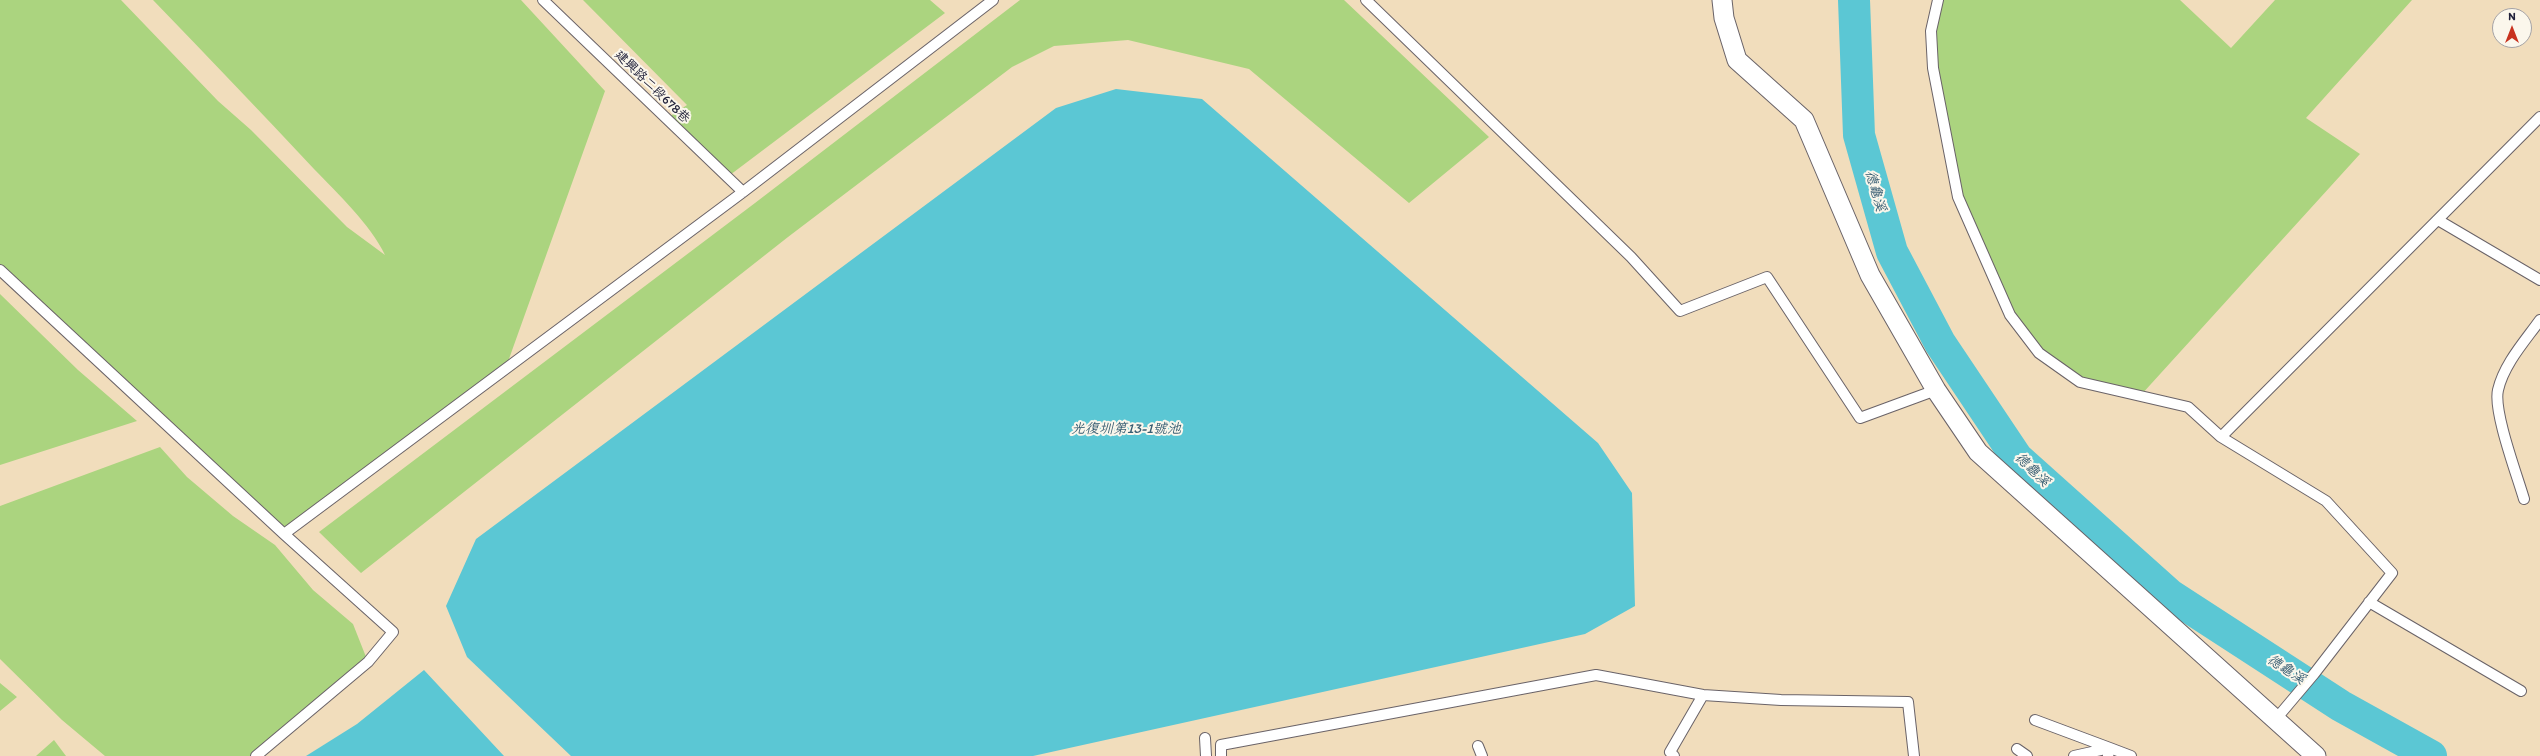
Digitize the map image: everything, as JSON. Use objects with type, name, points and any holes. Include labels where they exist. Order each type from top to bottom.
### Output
[{"type":"street","points":[[1722,0],[1724,18],[1737,60],[1804,120],[1870,275],[1936,390],[1978,452],[2276,718],[2316,756]]},
{"type":"lane","name":"建興路二段678巷","points":[[543,0],[743,192]]},
{"type":"lane","points":[[284,534],[743,192],[993,0]]},
{"type":"lane","points":[[1366,0],[1631,257],[1680,311],[1767,277],[1860,418],[1936,390]]},
{"type":"lane","points":[[1938,0],[1931,31],[1933,68],[1958,197],[2010,315],[2039,353],[2080,382],[2188,407],[2221,437],[2326,501],[2392,573],[2314,674],[2276,718]]},
{"type":"lane","points":[[2221,437],[2540,117]]},
{"type":"lane","points":[[2438,220],[2540,280]]},
{"type":"lane","points":[[0,270],[284,534],[393,632],[368,662],[256,756]]},
{"type":"lane","points":[[2524,499],[2502,426],[2497,391],[2505,370],[2540,320]]},
{"type":"lane","points":[[2369,602],[2521,691]]},
{"type":"lane","points":[[1221,756],[1221,745],[1596,675],[1703,695],[1781,700],[1908,702],[1914,756]]},
{"type":"lane","points":[[1671,755],[1703,695]]},
{"type":"lane","points":[[2035,720],[2109,752],[2131,756]]},
{"type":"lane","points":[[1205,738],[1206,756]]},
{"type":"lane","points":[[1478,746],[1482,756]]},
{"type":"lane","points":[[2016,749],[2027,756]]},
{"type":"lane","points":[[2074,756],[2109,752]]},
{"type":"green space","points":[[0,0],[121,0],[218,101],[251,130],[347,227],[385,255],[371,232],[353,210],[153,0],[521,0],[605,91],[505,370],[284,534],[0,267]]},
{"type":"green space","points":[[583,0],[930,0],[945,13],[726,178],[663,121],[687,105]]},
{"type":"green space","points":[[1020,0],[1344,0],[1489,137],[1409,203],[1249,69],[1128,40],[1054,46],[1012,67],[788,237],[361,573],[319,532],[755,203]]},
{"type":"green space","points":[[1938,0],[2180,0],[2231,48],[2275,0],[2412,0],[2306,118],[2360,154],[2141,395],[2080,382],[2039,353],[2010,315],[1958,197],[1931,31]]},
{"type":"green space","points":[[0,294],[78,370],[137,421],[0,465]]},
{"type":"green space","points":[[160,447],[187,477],[233,516],[275,545],[313,590],[353,624],[368,662],[256,756],[105,756],[62,720],[0,659],[0,506]]},
{"type":"green space","points":[[0,683],[17,697],[0,711]]},
{"type":"green space","points":[[54,740],[66,756],[36,756]]},
{"type":"water","name":"光復圳第13-1號池","points":[[1116,89],[1202,99],[1598,443],[1632,493],[1635,606],[1585,634],[1033,756],[571,756],[467,657],[446,606],[476,539],[1056,108]]},
{"type":"water","points":[[424,670],[504,756],[306,756],[357,724]]},
{"type":"waterway","name":"德龜溪","points":[[1854,0],[1859,135],[1892,252],[1940,343],[2017,458],[2170,595],[2341,706],[2431,756]]}]
